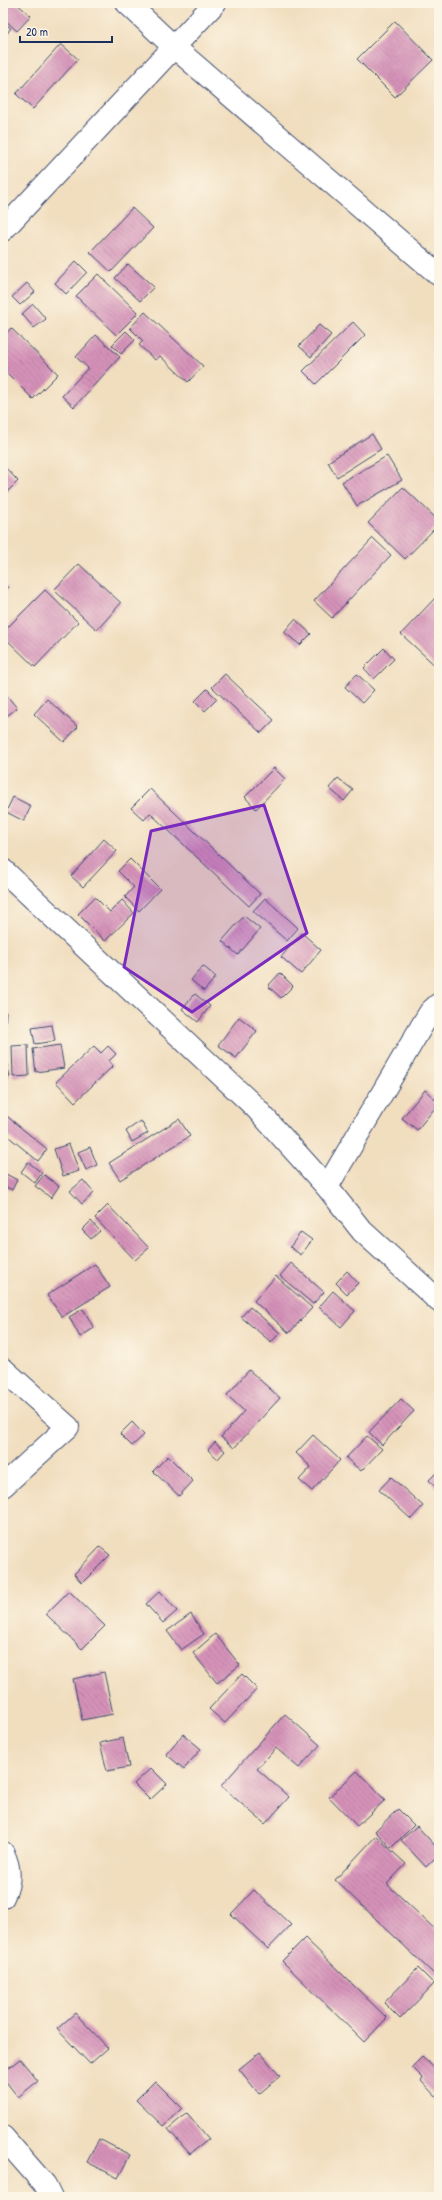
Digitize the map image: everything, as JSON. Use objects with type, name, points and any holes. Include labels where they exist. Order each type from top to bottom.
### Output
[{"type":"street","points":[[127,3],[174,47],[439,275]]},
{"type":"street","points":[[3,230],[215,3]]},
{"type":"street","points":[[3,870],[255,1107],[327,1187],[362,1231],[439,1300]]},
{"type":"street","points":[[327,1187],[436,1009]]},
{"type":"street","points":[[3,1369],[68,1427],[3,1486]]},
{"type":"street","points":[[3,1853],[7,1862],[10,1880],[3,1898]]},
{"type":"street","points":[[3,2137],[45,2185],[51,2197]]},
{"type":"highlighted area","points":[[264,805],[307,933],[192,1012],[124,967],[151,831]]},
{"type":"building","points":[[5,3],[16,3],[31,16],[17,31],[3,18],[3,5]]},
{"type":"building","points":[[395,21],[433,60],[395,97],[357,59]]},
{"type":"building","points":[[3,22],[11,28],[3,39]]},
{"type":"building","points":[[61,44],[78,59],[33,109],[16,94]]},
{"type":"building","points":[[132,208],[153,228],[111,272],[90,252]]},
{"type":"building","points":[[76,261],[87,272],[66,294],[55,283]]},
{"type":"building","points":[[128,264],[154,287],[140,301],[115,278]]},
{"type":"building","points":[[98,274],[138,313],[116,335],[76,296]]},
{"type":"building","points":[[27,283],[35,292],[20,305],[12,297]]},
{"type":"building","points":[[33,304],[46,319],[34,328],[22,314]]},
{"type":"building","points":[[145,312],[203,366],[188,382],[160,356],[155,360],[139,345],[143,341],[130,328]]},
{"type":"building","points":[[353,322],[365,335],[316,384],[303,371]]},
{"type":"building","points":[[319,325],[331,335],[311,357],[299,346]]},
{"type":"building","points":[[11,328],[58,374],[33,399],[3,369],[3,337]]},
{"type":"building","points":[[126,331],[135,340],[121,354],[112,345]]},
{"type":"building","points":[[96,335],[120,357],[74,407],[62,396],[88,368],[76,357]]},
{"type":"building","points":[[372,434],[381,449],[337,477],[328,462]]},
{"type":"building","points":[[387,456],[402,480],[357,506],[342,482]]},
{"type":"building","points":[[3,465],[18,481],[5,494],[3,492]]},
{"type":"building","points":[[403,487],[439,521],[439,524],[405,559],[368,523]]},
{"type":"building","points":[[373,538],[391,555],[332,618],[314,601]]},
{"type":"building","points":[[79,564],[121,603],[97,630],[54,590]]},
{"type":"building","points":[[3,584],[8,588],[3,594]]},
{"type":"building","points":[[45,590],[78,622],[35,667],[3,636],[3,632]]},
{"type":"building","points":[[436,597],[439,600],[439,669],[401,634]]},
{"type":"building","points":[[295,619],[311,634],[300,645],[284,632]]},
{"type":"building","points":[[384,648],[394,659],[374,679],[364,668]]},
{"type":"building","points":[[225,674],[274,720],[261,733],[212,687]]},
{"type":"building","points":[[357,674],[374,690],[362,703],[345,687]]},
{"type":"building","points":[[207,689],[217,699],[205,711],[195,701]]},
{"type":"building","points":[[3,691],[17,708],[3,719]]},
{"type":"building","points":[[47,699],[78,727],[64,742],[34,714]]},
{"type":"building","points":[[274,768],[285,779],[256,809],[245,797]]},
{"type":"building","points":[[338,778],[353,790],[344,801],[329,788]]},
{"type":"building","points":[[150,789],[260,894],[249,906],[150,813],[144,820],[131,808]]},
{"type":"building","points":[[13,797],[31,806],[24,821],[6,812]]},
{"type":"building","points":[[104,839],[117,851],[83,887],[71,876]]},
{"type":"building","points":[[130,859],[160,889],[139,911],[125,897],[134,887],[118,871]]},
{"type":"building","points":[[95,897],[110,912],[122,900],[134,913],[105,941],[78,914]]},
{"type":"building","points":[[265,898],[298,928],[287,941],[253,911]]},
{"type":"building","points":[[244,916],[260,929],[238,955],[222,941]]},
{"type":"building","points":[[302,933],[321,950],[301,974],[281,957]]},
{"type":"building","points":[[203,966],[216,977],[204,991],[191,980]]},
{"type":"building","points":[[280,973],[293,986],[281,998],[268,986]]},
{"type":"building","points":[[195,994],[210,1006],[198,1022],[182,1009]]},
{"type":"building","points":[[3,1012],[6,1012],[5,1028],[3,1027]]},
{"type":"building","points":[[239,1017],[257,1031],[236,1058],[218,1045]]},
{"type":"building","points":[[52,1025],[55,1041],[35,1044],[32,1028]]},
{"type":"building","points":[[28,1045],[29,1076],[13,1077],[12,1046]]},
{"type":"building","points":[[60,1045],[64,1068],[36,1072],[33,1049]]},
{"type":"building","points":[[94,1046],[101,1053],[108,1046],[116,1054],[109,1061],[113,1066],[75,1102],[56,1082]]},
{"type":"building","points":[[7,1062],[10,1077],[3,1078],[3,1063]]},
{"type":"building","points":[[425,1090],[439,1103],[417,1130],[402,1118]]},
{"type":"building","points":[[3,1113],[47,1149],[38,1161],[3,1132]]},
{"type":"building","points":[[179,1119],[190,1136],[120,1180],[109,1163]]},
{"type":"building","points":[[141,1121],[148,1133],[132,1142],[126,1131]]},
{"type":"building","points":[[69,1144],[79,1171],[63,1176],[54,1149]]},
{"type":"building","points":[[90,1147],[97,1165],[86,1170],[78,1152]]},
{"type":"building","points":[[28,1162],[42,1173],[35,1183],[21,1172]]},
{"type":"building","points":[[6,1174],[17,1180],[12,1190],[3,1186]]},
{"type":"building","points":[[44,1175],[59,1186],[51,1198],[35,1186]]},
{"type":"building","points":[[83,1180],[94,1193],[82,1204],[70,1191]]},
{"type":"building","points":[[108,1205],[149,1248],[135,1260],[95,1218]]},
{"type":"building","points":[[91,1221],[100,1231],[91,1239],[82,1230]]},
{"type":"building","points":[[301,1232],[312,1240],[301,1255],[290,1247]]},
{"type":"building","points":[[291,1263],[324,1292],[313,1304],[280,1276]]},
{"type":"building","points":[[95,1264],[110,1287],[62,1317],[47,1295]]},
{"type":"building","points":[[347,1271],[358,1283],[347,1294],[336,1283]]},
{"type":"building","points":[[276,1276],[312,1308],[289,1333],[254,1301]]},
{"type":"building","points":[[333,1291],[355,1311],[341,1327],[319,1307]]},
{"type":"building","points":[[250,1307],[280,1333],[271,1342],[241,1317]]},
{"type":"building","points":[[83,1309],[94,1328],[80,1337],[69,1317]]},
{"type":"building","points":[[249,1370],[280,1398],[234,1448],[221,1437],[244,1411],[227,1395]]},
{"type":"building","points":[[401,1399],[414,1411],[382,1445],[369,1432]]},
{"type":"building","points":[[132,1422],[144,1435],[132,1446],[120,1434]]},
{"type":"building","points":[[313,1435],[340,1460],[312,1491],[299,1480],[311,1467],[296,1453]]},
{"type":"building","points":[[367,1436],[382,1449],[361,1471],[346,1458]]},
{"type":"building","points":[[215,1442],[225,1451],[218,1459],[208,1450]]},
{"type":"building","points":[[168,1456],[193,1481],[179,1496],[153,1471]]},
{"type":"building","points":[[439,1470],[439,1489],[438,1490],[429,1480]]},
{"type":"building","points":[[391,1477],[423,1506],[411,1519],[379,1490]]},
{"type":"building","points":[[100,1547],[110,1555],[82,1583],[74,1574]]},
{"type":"building","points":[[69,1591],[105,1626],[82,1649],[46,1614]]},
{"type":"building","points":[[160,1591],[177,1611],[163,1623],[146,1604]]},
{"type":"building","points":[[191,1614],[204,1634],[181,1650],[167,1631]]},
{"type":"building","points":[[215,1634],[240,1665],[217,1683],[193,1653]]},
{"type":"building","points":[[104,1672],[113,1714],[82,1720],[73,1679]]},
{"type":"building","points":[[242,1674],[257,1689],[225,1723],[209,1709]]},
{"type":"building","points":[[285,1714],[320,1745],[299,1768],[276,1748],[257,1769],[289,1797],[265,1824],[221,1786]]},
{"type":"building","points":[[183,1734],[201,1749],[184,1769],[166,1754]]},
{"type":"building","points":[[123,1738],[129,1767],[107,1771],[100,1743]]},
{"type":"building","points":[[151,1768],[167,1784],[150,1800],[134,1784]]},
{"type":"building","points":[[357,1771],[385,1800],[357,1826],[329,1797]]},
{"type":"building","points":[[398,1809],[414,1825],[391,1848],[375,1831]]},
{"type":"building","points":[[417,1826],[439,1850],[439,1854],[426,1867],[401,1840]]},
{"type":"building","points":[[376,1836],[406,1864],[387,1884],[439,1933],[439,1974],[436,1976],[335,1880]]},
{"type":"building","points":[[254,1890],[291,1925],[268,1949],[231,1914]]},
{"type":"building","points":[[305,1938],[387,2018],[364,2042],[282,1961]]},
{"type":"building","points":[[418,1968],[434,1984],[400,2019],[384,2003]]},
{"type":"building","points":[[75,2013],[108,2048],[90,2064],[57,2029]]},
{"type":"building","points":[[260,2052],[280,2076],[259,2094],[239,2069]]},
{"type":"building","points":[[422,2057],[439,2072],[439,2100],[421,2081],[423,2078],[412,2067]]},
{"type":"building","points":[[20,2059],[38,2081],[18,2097],[3,2078],[3,2072]]},
{"type":"building","points":[[155,2081],[182,2108],[163,2126],[136,2100]]},
{"type":"building","points":[[187,2113],[209,2139],[190,2154],[168,2129]]},
{"type":"building","points":[[99,2139],[130,2155],[118,2178],[87,2162]]}]
